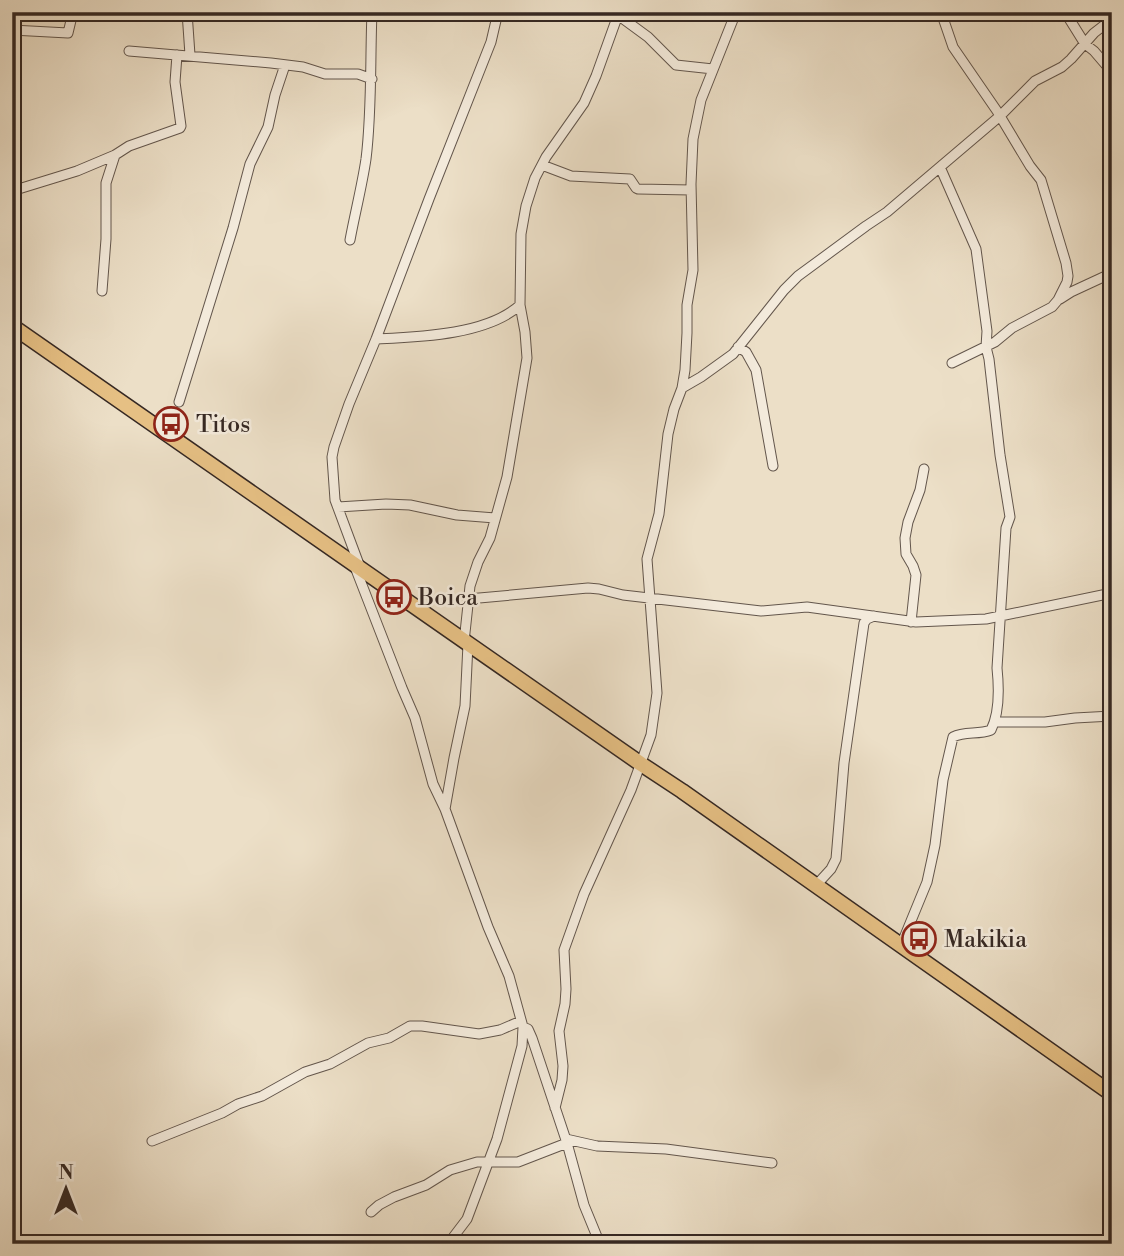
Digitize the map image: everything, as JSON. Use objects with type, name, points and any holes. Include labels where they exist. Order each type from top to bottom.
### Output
[{"type":"highway","points":[[12,326],[732,826],[1112,1094]]},
{"type":"street","points":[[12,30],[68,33],[73,12]]},
{"type":"street","points":[[187,12],[190,55]]},
{"type":"street","points":[[350,240],[366,157],[372,79],[372,12]]},
{"type":"street","points":[[448,1244],[467,1219],[497,1139],[522,1046],[522,1024],[509,976],[433,784],[415,718],[356,565],[335,500],[332,457],[349,404],[491,42],[498,12]]},
{"type":"street","points":[[555,1108],[564,1066],[559,1031],[566,997],[564,950],[584,894],[641,764],[651,734],[657,693],[648,559],[659,514],[668,434],[682,388],[687,351],[687,305],[693,270],[693,139],[701,100],[736,12]]},
{"type":"street","points":[[941,12],[953,47],[1044,187],[1068,271],[1067,282],[1052,307],[1018,325],[995,342],[952,363]]},
{"type":"street","points":[[1065,12],[1085,44],[1112,72]]},
{"type":"street","points":[[445,809],[465,706],[468,599],[472,577],[490,538],[507,477],[527,358],[520,305],[523,219],[535,177],[584,103],[618,13],[648,37],[676,65],[713,69]]},
{"type":"street","points":[[682,388],[733,354],[798,276],[887,212],[1000,116],[1035,80],[1062,67],[1094,33],[1112,19]]},
{"type":"street","points":[[129,51],[303,67],[326,74],[358,74],[372,79]]},
{"type":"street","points":[[12,191],[77,171],[129,146],[180,128],[176,82],[177,55]]},
{"type":"street","points":[[358,74],[367,68],[370,62]]},
{"type":"street","points":[[179,402],[250,164],[268,127],[285,65]]},
{"type":"street","points":[[102,291],[106,183],[115,155]]},
{"type":"street","points":[[542,165],[571,176],[629,179],[638,189],[691,190]]},
{"type":"street","points":[[904,938],[927,882],[935,845],[943,780],[953,737],[991,730],[995,722],[1006,528],[1010,517],[986,347],[987,331],[976,249],[940,167]]},
{"type":"street","points":[[1058,300],[1112,273]]},
{"type":"street","points":[[376,340],[473,328],[503,318],[520,305]]},
{"type":"street","points":[[738,347],[746,352],[755,370],[773,466]]},
{"type":"street","points":[[911,622],[916,575],[906,554],[905,538],[924,469]]},
{"type":"street","points":[[338,507],[410,505],[457,515],[495,518]]},
{"type":"street","points":[[468,599],[588,588],[623,595],[761,611],[807,607],[911,622],[986,619],[1112,593]]},
{"type":"street","points":[[820,881],[836,859],[844,763],[858,657],[864,623],[875,616]]},
{"type":"street","points":[[995,722],[1045,722],[1112,716]]},
{"type":"street","points":[[433,784],[450,782]]},
{"type":"street","points":[[522,1024],[532,1038],[567,1141],[584,1205],[600,1244]]},
{"type":"street","points":[[152,1141],[262,1096],[304,1072],[330,1064],[369,1043],[389,1038],[410,1026],[479,1034],[522,1024]]},
{"type":"street","points":[[371,1212],[379,1205],[426,1185],[446,1172],[477,1162],[524,1160],[567,1141],[597,1146],[666,1149],[772,1163]]},
{"type":"place","name":"Titos","points":[[171,424]]},
{"type":"place","name":"Boica","points":[[394,597]]},
{"type":"place","name":"Makikia","points":[[919,939]]}]
